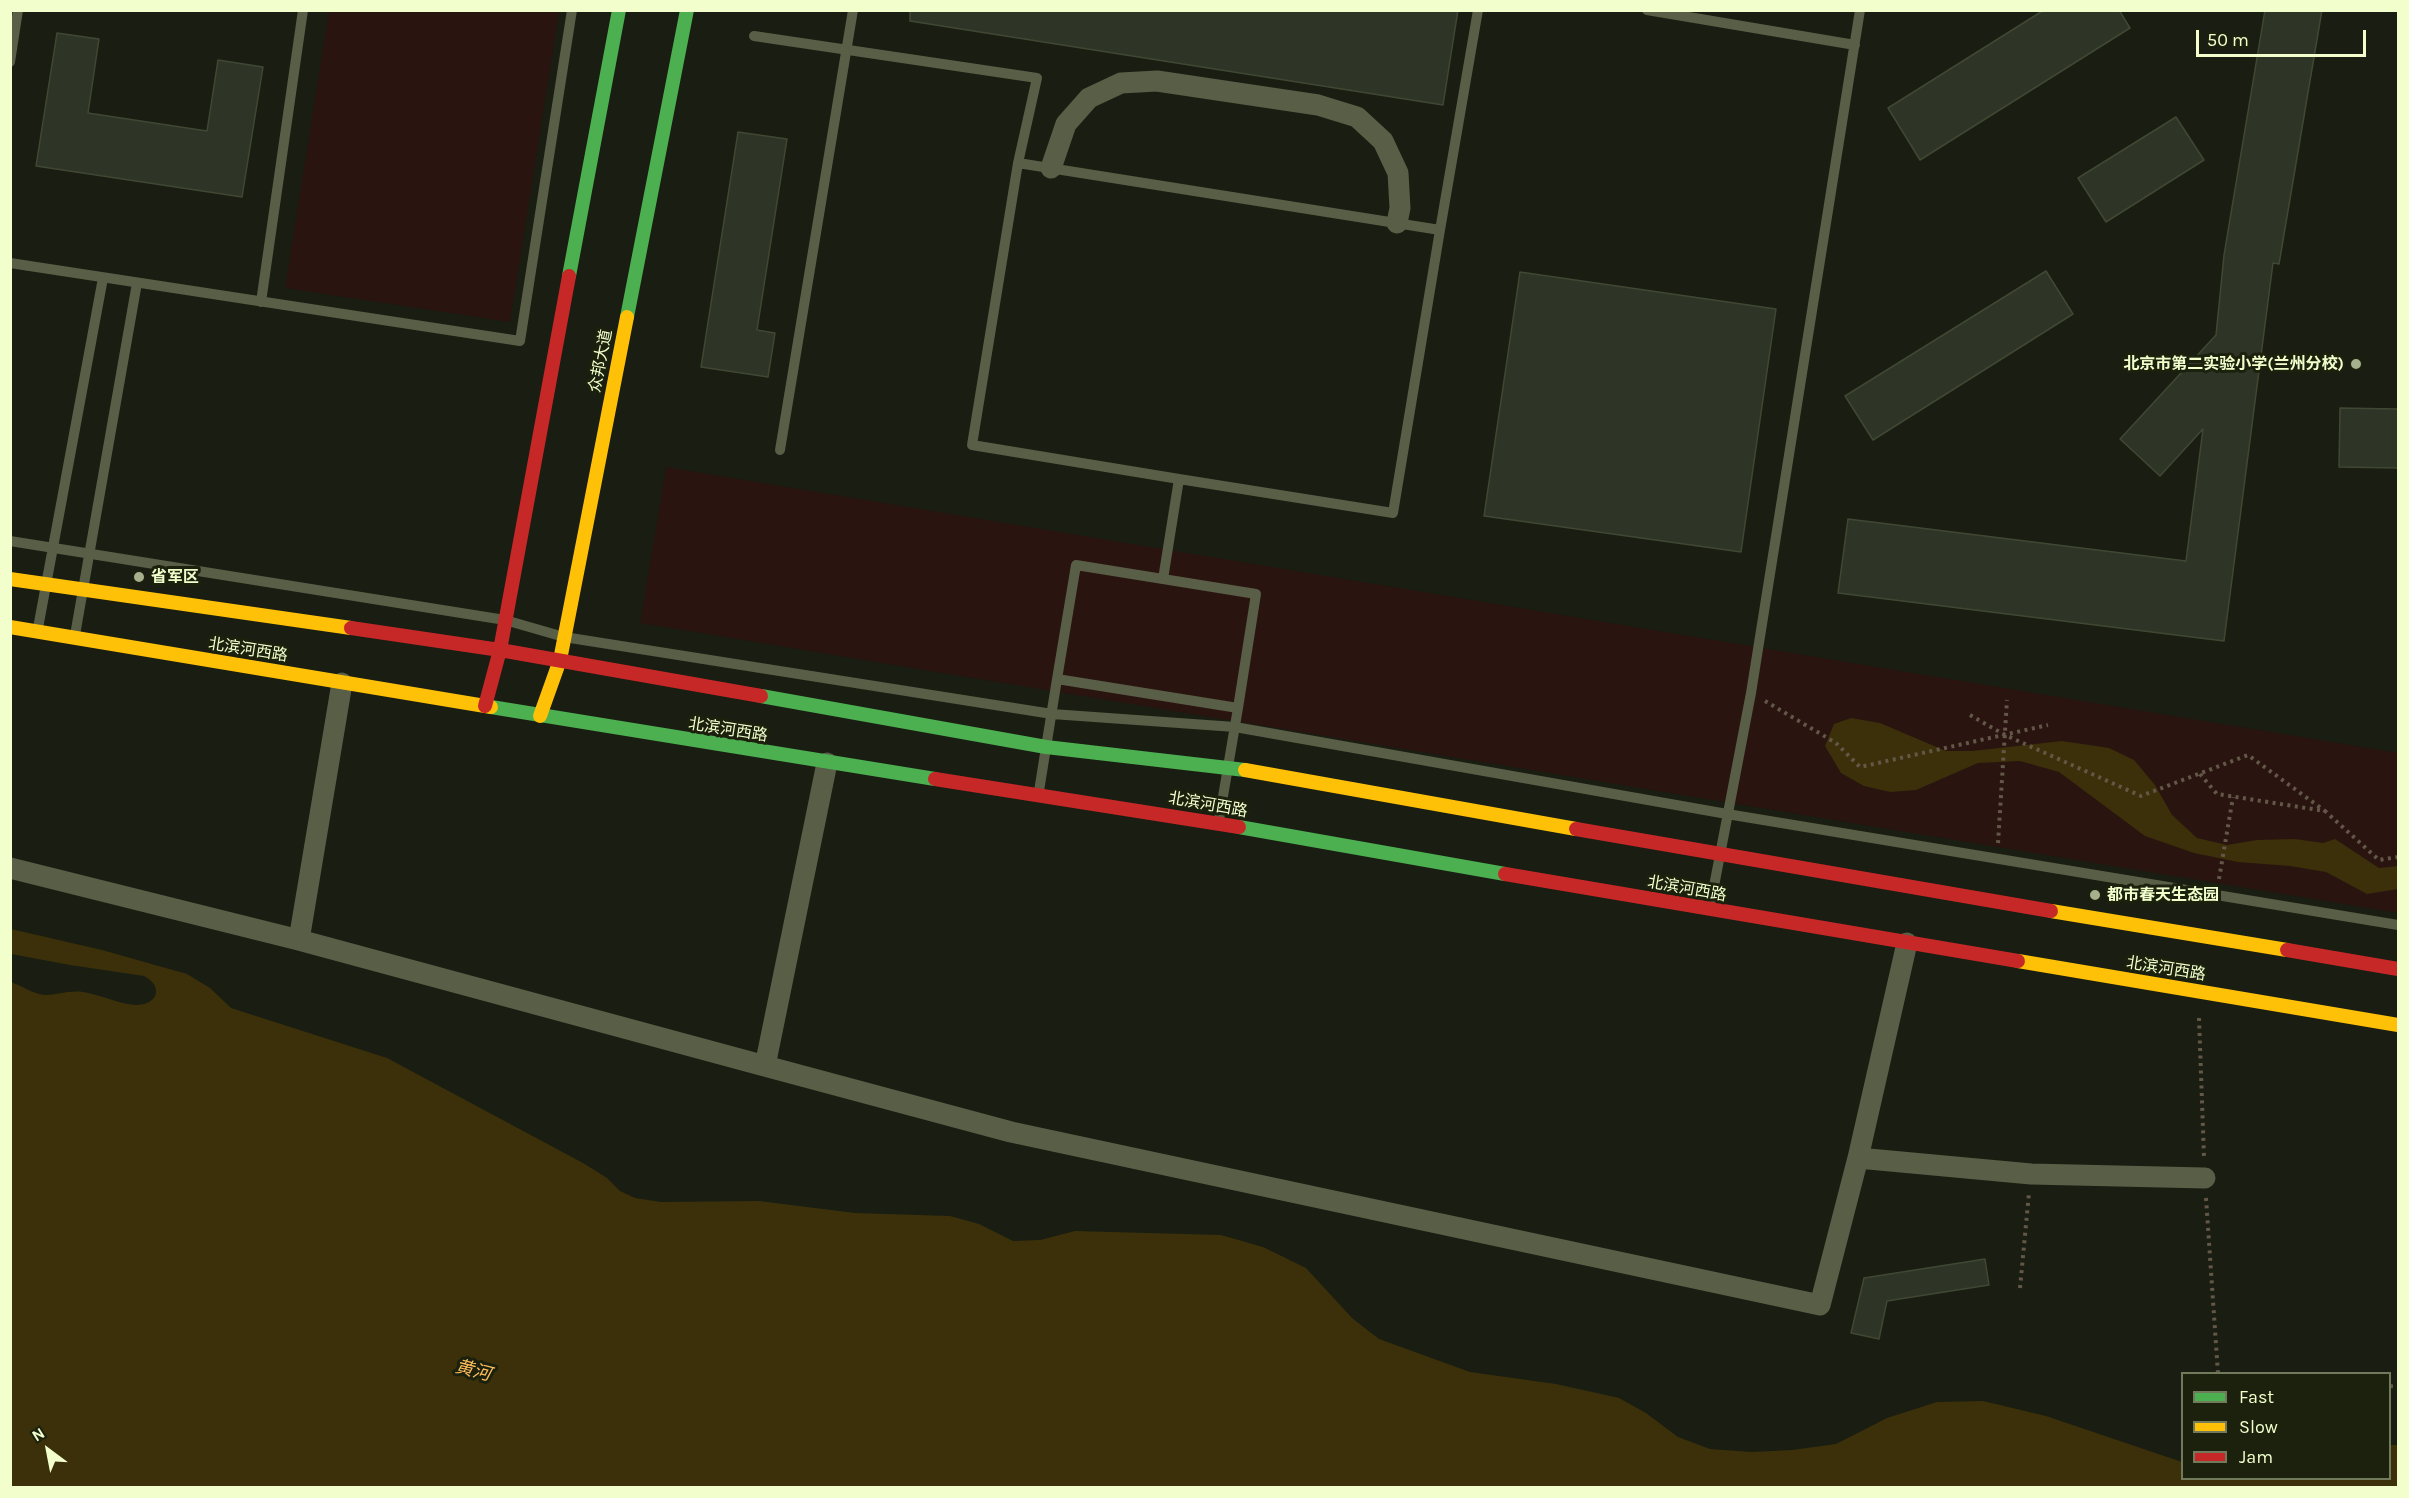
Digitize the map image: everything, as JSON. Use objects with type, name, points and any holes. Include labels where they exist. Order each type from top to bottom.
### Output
[{"type":"main road","points":[[485,706],[500,650],[620,10]]},
{"type":"main road","name":"众邦大道","points":[[540,716],[560,660],[687,10]]},
{"type":"main road","points":[[10,579],[500,650],[1046,747],[1228,767],[1720,855],[2398,969]]},
{"type":"main road","name":"北滨河西路","points":[[10,627],[827,764],[1039,794],[1219,823],[1710,910],[2398,1025]]},
{"type":"street","points":[[1052,168],[1066,124],[1089,98],[1121,83],[1157,81],[1318,105],[1357,117],[1383,141],[1398,173],[1400,208],[1397,224]]},
{"type":"street","points":[[299,940],[342,683]]},
{"type":"street","points":[[765,1066],[827,764]]},
{"type":"street","points":[[10,868],[299,940],[1011,1132],[1820,1305],[1858,1158],[1907,943]]},
{"type":"street","points":[[1858,1158],[2031,1174],[2205,1178]]},
{"type":"lane","points":[[10,62],[18,10]]},
{"type":"lane","points":[[10,263],[520,341],[572,10]]},
{"type":"lane","points":[[780,450],[853,10]]},
{"type":"lane","points":[[754,36],[1037,78],[1018,163],[972,445],[1394,513],[1478,10]]},
{"type":"lane","points":[[1647,10],[1855,45]]},
{"type":"lane","points":[[1710,910],[1751,693],[1860,10]]},
{"type":"lane","points":[[261,302],[299,11]]},
{"type":"lane","points":[[1018,163],[1440,230]]},
{"type":"lane","points":[[37,632],[103,278]]},
{"type":"lane","points":[[74,638],[137,283]]},
{"type":"lane","points":[[1162,579],[1179,479]]},
{"type":"lane","points":[[10,540],[505,620],[564,637],[1052,714],[1234,727],[1727,814],[2398,925]]},
{"type":"lane","points":[[1039,794],[1076,566],[1256,594],[1219,823]]},
{"type":"lane","points":[[1058,679],[1238,708]]},
{"type":"path","points":[[1751,693],[1836,743],[1860,767],[2048,725]]},
{"type":"path","points":[[1997,859],[2007,700]]},
{"type":"path","points":[[1970,715],[2005,735],[2141,796],[2248,756],[2325,811],[2379,860],[2398,857]]},
{"type":"path","points":[[2200,774],[2217,794],[2325,811]]},
{"type":"path","points":[[2217,895],[2233,797]]},
{"type":"path","points":[[2020,1288],[2031,1174]]},
{"type":"shaded area","points":[[329,11],[559,11],[510,322],[285,288]]},
{"type":"shaded area","points":[[666,467],[2398,753],[2398,913],[640,623]]},
{"type":"water","points":[[1851,718],[1880,723],[1946,751],[1972,751],[2062,741],[2109,748],[2134,760],[2155,785],[2172,815],[2197,838],[2227,845],[2257,840],[2295,839],[2323,843],[2335,839],[2379,868],[2398,866],[2398,889],[2367,894],[2326,872],[2290,866],[2238,862],[2194,853],[2145,836],[2059,772],[2020,761],[1978,763],[1916,790],[1890,792],[1864,786],[1841,773],[1825,746],[1834,724]]},
{"type":"water","name":"黄河","points":[[11,929],[102,950],[187,974],[210,988],[231,1008],[387,1058],[583,1163],[607,1178],[620,1191],[635,1198],[661,1202],[759,1201],[855,1213],[950,1216],[979,1224],[1013,1241],[1040,1240],[1075,1231],[1221,1235],[1263,1247],[1306,1268],[1352,1318],[1379,1339],[1470,1372],[1556,1384],[1619,1398],[1646,1413],[1678,1437],[1710,1449],[1752,1452],[1792,1450],[1836,1444],[1887,1418],[1937,1402],[1983,1401],[2046,1416],[2181,1462],[2181,1480],[2391,1480],[2391,1445],[2398,1445],[2398,1487],[11,1487],[11,982],[32,992],[45,995],[83,992],[137,1005],[154,998],[156,989],[144,976],[11,954]]},
{"type":"building","points":[[910,10],[1458,10],[1443,105],[910,21]]},
{"type":"building","points":[[2044,10],[2119,10],[2130,28],[1920,160],[1888,108]]},
{"type":"building","points":[[2265,10],[2322,10],[2279,264],[2273,263],[2224,641],[1838,593],[1848,519],[2186,561],[2203,429],[2160,476],[2120,439],[2216,335],[2224,255]]},
{"type":"building","points":[[57,33],[99,39],[88,113],[207,131],[218,60],[263,67],[242,197],[36,166]]},
{"type":"building","points":[[2176,117],[2204,160],[2106,222],[2078,178]]},
{"type":"building","points":[[738,132],[787,139],[757,330],[775,333],[768,377],[701,367]]},
{"type":"building","points":[[2046,271],[2073,314],[1873,440],[1845,396]]},
{"type":"building","points":[[1520,272],[1776,309],[1741,552],[1484,516]]},
{"type":"building","points":[[2340,408],[2398,409],[2398,468],[2339,467]]},
{"type":"building","points":[[1985,1259],[1989,1285],[1887,1301],[1879,1339],[1851,1333],[1864,1278]]},
{"type":"traffic: fast","points":[[569,276],[619,10]]},
{"type":"traffic: fast","points":[[627,317],[687,10]]},
{"type":"traffic: fast","points":[[761,696],[1046,747],[1245,770]]},
{"type":"traffic: fast","points":[[491,707],[935,779]]},
{"type":"traffic: fast","points":[[1239,827],[1505,874]]},
{"type":"traffic: slow","points":[[540,716],[560,660],[627,317]]},
{"type":"traffic: slow","points":[[10,579],[351,628]]},
{"type":"traffic: slow","points":[[10,627],[491,707]]},
{"type":"traffic: slow","points":[[1245,770],[1576,829]]},
{"type":"traffic: slow","points":[[2051,911],[2287,950]]},
{"type":"traffic: slow","points":[[2018,961],[2398,1025]]},
{"type":"traffic: jam","points":[[485,706],[500,650],[569,276]]},
{"type":"traffic: jam","points":[[351,628],[500,650],[761,696]]},
{"type":"traffic: jam","points":[[935,779],[1239,827]]},
{"type":"traffic: jam","points":[[1576,829],[2051,911]]},
{"type":"traffic: jam","points":[[1505,874],[2018,961]]},
{"type":"traffic: jam","points":[[2287,950],[2398,969]]},
{"type":"place","name":"北京市第二实验小学(兰州分校)","points":[[2356,364]]},
{"type":"place","name":"省军区","points":[[139,577]]},
{"type":"place","name":"都市春天生态园","points":[[2095,895]]}]
